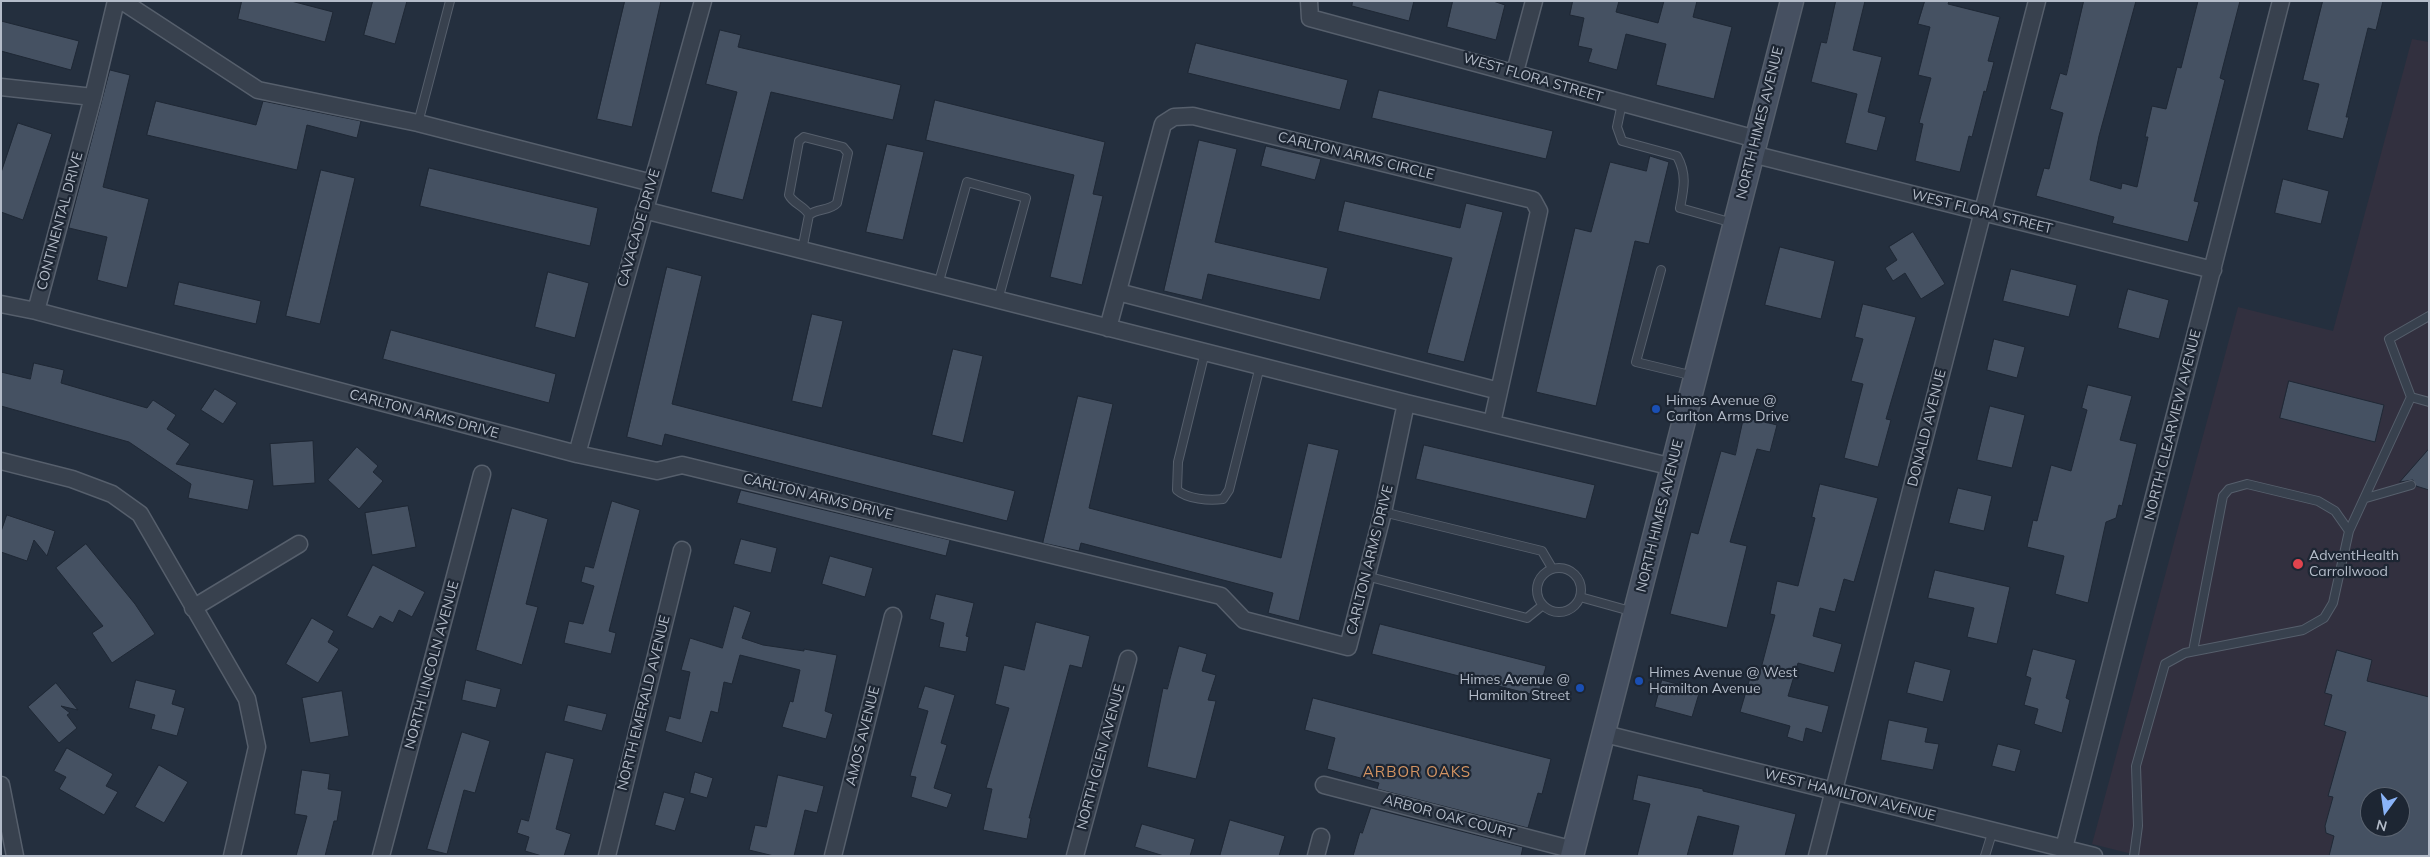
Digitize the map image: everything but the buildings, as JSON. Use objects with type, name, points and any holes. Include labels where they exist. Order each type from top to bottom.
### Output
[{"type":"street","name":"CONTINENTAL DRIVE","points":[[36,311],[93,98],[116,1]]},
{"type":"street","points":[[122,1],[258,90],[418,123],[652,183]]},
{"type":"street","name":"CAVACADE DRIVE","points":[[577,454],[703,1]]},
{"type":"street","name":"WEST FLORA STREET","points":[[1309,1],[1310,18],[1515,72],[1622,103],[1754,147],[1982,212],[2213,270]]},
{"type":"street","points":[[1515,72],[1534,1]]},
{"type":"street","name":"NORTH HIMES AVENUE","points":[[1573,853],[1792,1]]},
{"type":"street","name":"DONALD AVENUE","points":[[1817,856],[2036,1]]},
{"type":"street","name":"NORTH CLEARVIEW AVENUE","points":[[2064,848],[2281,1]]},
{"type":"street","points":[[1,87],[93,98]]},
{"type":"street","name":"CARLTON ARMS CIRCLE","points":[[1108,328],[1163,124],[1174,117],[1193,116],[1533,200],[1539,212],[1492,423]]},
{"type":"street","points":[[644,210],[1260,366],[1673,467]]},
{"type":"street","points":[[1118,292],[1499,391]]},
{"type":"street","points":[[1,304],[36,311]]},
{"type":"street","name":"CARLTON ARMS DRIVE","points":[[36,311],[577,454],[657,471],[682,465],[1221,596],[1244,620],[1348,647],[1383,512],[1406,402]]},
{"type":"street","points":[[1,461],[72,479],[112,494],[140,514],[246,699],[257,746],[232,856]]},
{"type":"street","name":"NORTH LINCOLN AVENUE","points":[[381,856],[482,474]]},
{"type":"street","points":[[193,608],[299,544]]},
{"type":"street","name":"NORTH EMERALD AVENUE","points":[[607,856],[682,550]]},
{"type":"street","name":"AMOS AVENUE","points":[[833,856],[893,616]]},
{"type":"street","name":"NORTH GLEN AVENUE","points":[[1075,856],[1128,659]]},
{"type":"street","name":"WEST HAMILTON AVENUE","points":[[1605,734],[2094,856]]},
{"type":"street","points":[[1,785],[15,856]]},
{"type":"street","name":"ARBOR OAK COURT","points":[[1324,785],[1573,853]]},
{"type":"street","points":[[1316,856],[1321,837]]},
{"type":"lane","points":[[418,123],[450,1]]},
{"type":"lane","points":[[1622,103],[1617,127],[1622,141],[1677,156],[1684,169],[1684,186],[1680,208],[1735,223]]},
{"type":"lane","points":[[802,250],[809,215],[806,209],[791,199],[789,195],[799,141],[804,137],[844,147],[848,153],[837,203],[834,207],[812,212],[809,215]]},
{"type":"lane","points":[[938,285],[967,182],[1026,198],[998,300]]},
{"type":"lane","points":[[1661,270],[1636,362],[1696,376]]},
{"type":"lane","points":[[2134,856],[2138,826],[2136,766],[2165,664],[2175,657],[2193,651],[2303,630],[2324,618],[2333,603],[2350,531],[2410,397],[2389,339],[2429,316]]},
{"type":"lane","points":[[1205,352],[1178,462],[1177,490],[1182,494],[1212,501],[1223,499],[1229,490],[1260,366]]},
{"type":"lane","points":[[2410,397],[2429,402]]},
{"type":"lane","points":[[2193,651],[2223,496],[2230,489],[2247,484],[2318,501],[2334,510],[2350,531]]},
{"type":"lane","points":[[2366,498],[2410,485]]},
{"type":"lane","points":[[1383,512],[1542,551],[1552,568]]},
{"type":"lane","points":[[1552,568],[1565,568],[1577,576],[1581,590],[1580,597],[1576,604],[1563,611],[1556,612],[1543,605],[1538,599],[1537,584],[1545,572],[1552,568]]},
{"type":"lane","points":[[1366,576],[1527,618],[1543,605]]},
{"type":"lane","points":[[1580,597],[1636,613]]},
{"type":"lane","points":[[1985,856],[1992,830]]},
{"type":"shaded area","name":"AdventHealth Carrollwood","points":[[2412,39],[2429,42],[2429,856],[2140,856],[2092,844],[2238,307],[2333,331]]},
{"type":"place","name":"Himes Avenue @ Carlton Arms Drive","points":[[1656,409]]},
{"type":"place","name":"AdventHealth Carrollwood","points":[[2298,564]]},
{"type":"place","name":"Himes Avenue @ West Hamilton Avenue","points":[[1639,681]]},
{"type":"place","name":"Himes Avenue @ Hamilton Street","points":[[1580,688]]},
{"type":"district","name":"ARBOR OAKS","points":[[1417,772]]}]
